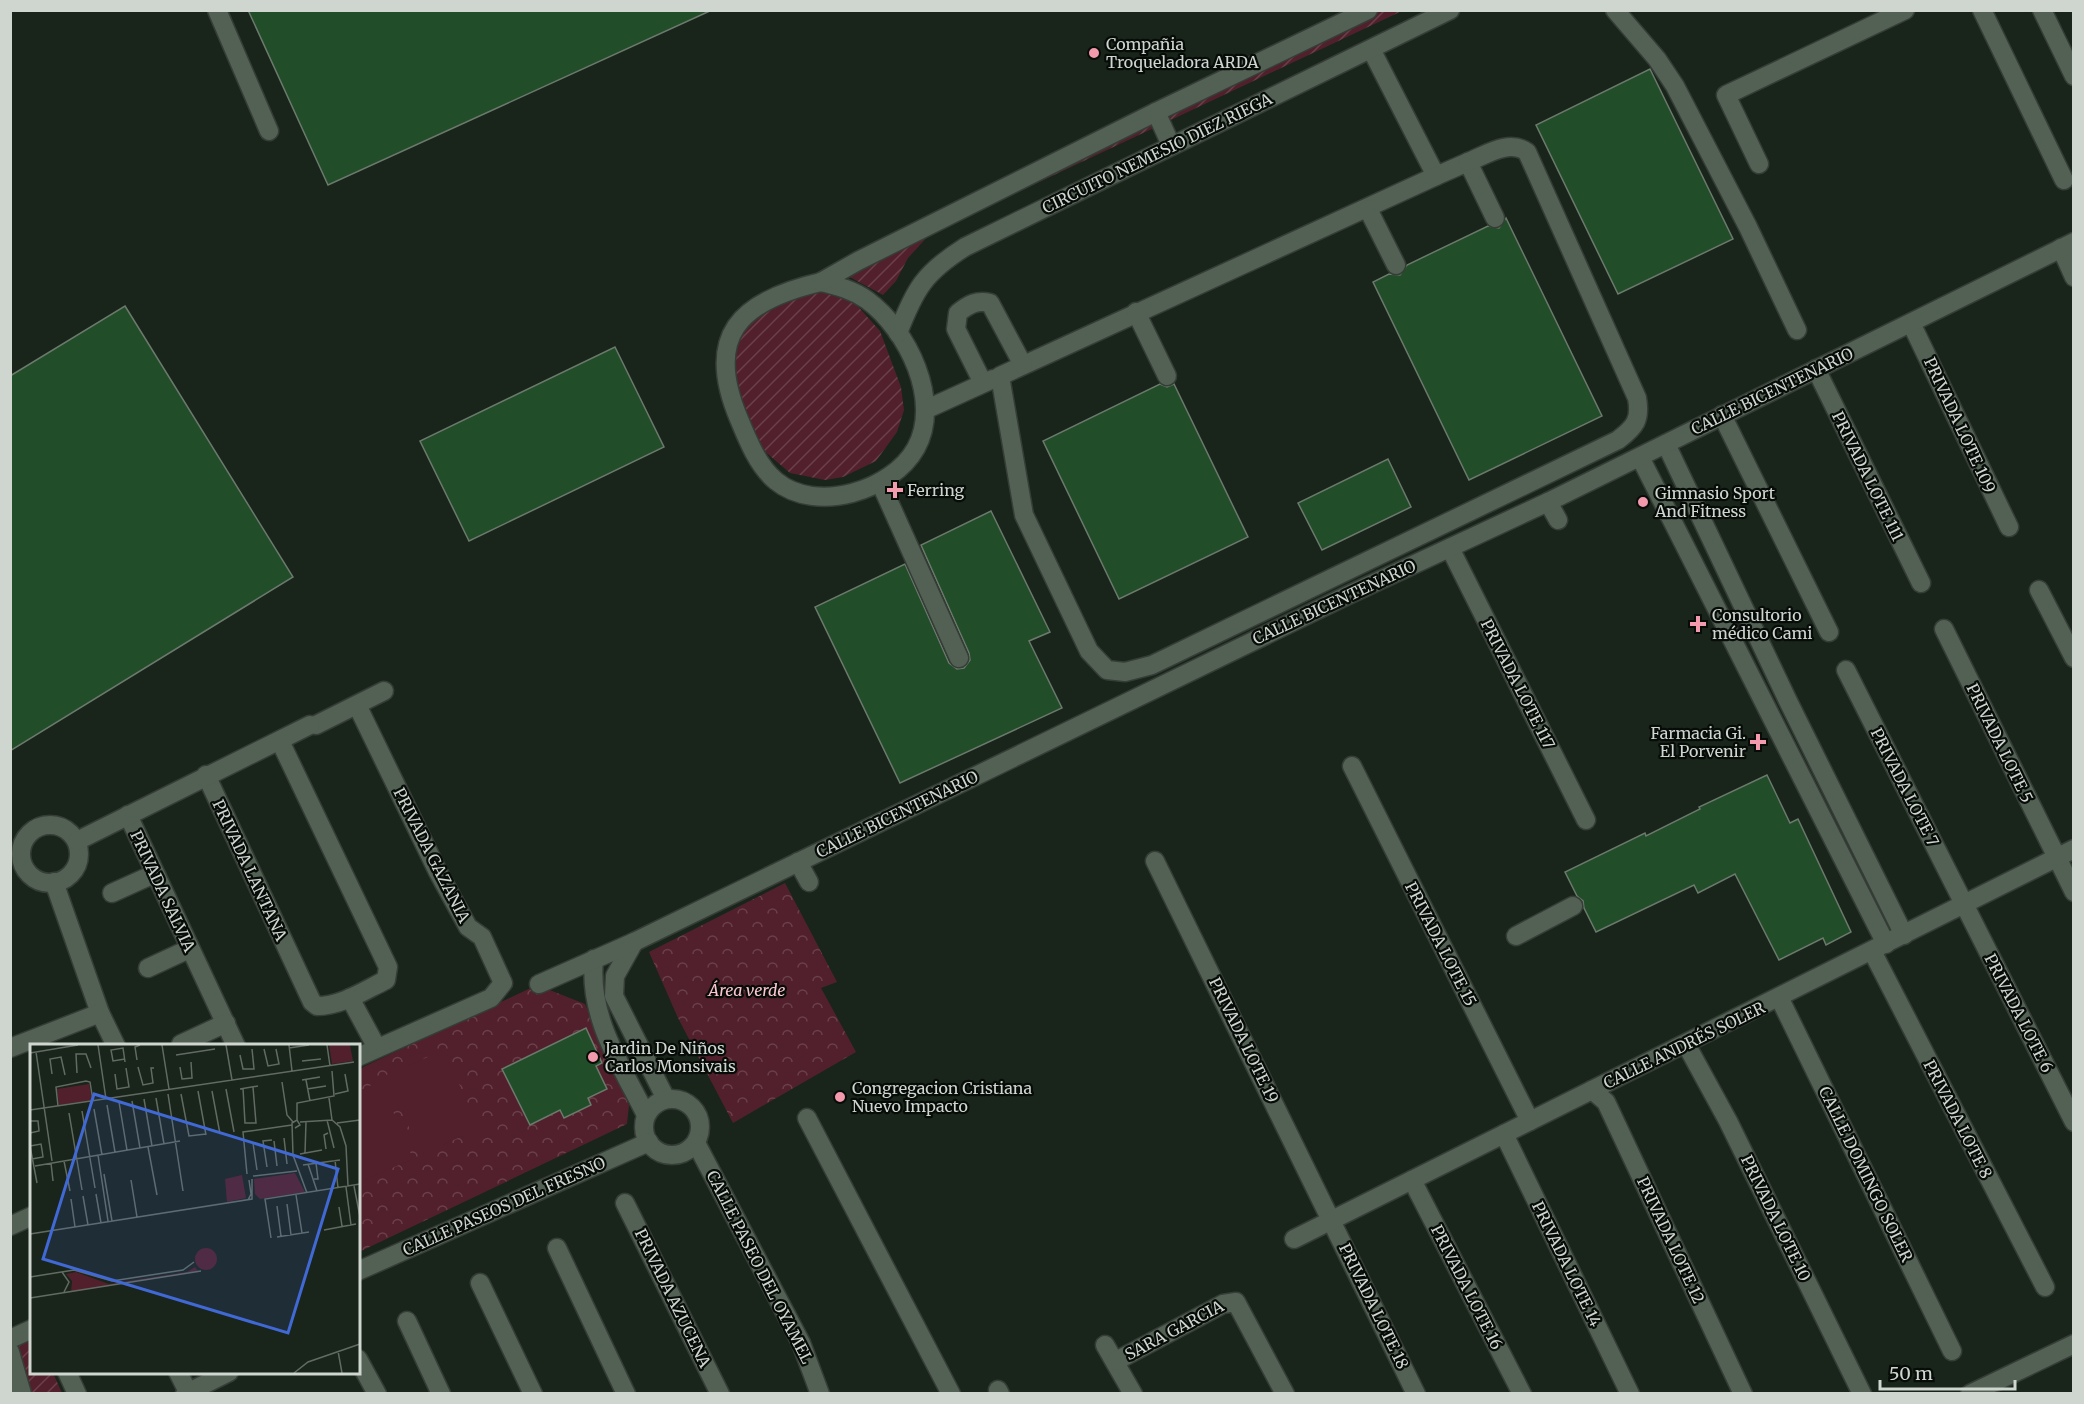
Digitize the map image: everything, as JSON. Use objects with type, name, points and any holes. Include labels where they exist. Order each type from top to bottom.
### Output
[{"type":"street","points":[[217,10],[269,131]]},
{"type":"street","points":[[821,282],[849,289],[881,311],[898,333],[923,389],[927,409],[923,436],[912,455],[880,482],[831,498],[802,494],[778,482],[762,466],[730,398],[723,365],[727,342],[739,323],[759,305],[799,287],[821,282],[858,261],[1156,112],[1368,10]]},
{"type":"street","name":"CIRCUITO NEMESIO DIEZ RIEGA","points":[[898,333],[921,284],[936,265],[965,247],[1372,51],[1450,10]]},
{"type":"street","points":[[1615,10],[1657,58],[1675,86],[1748,227],[1797,330]]},
{"type":"street","points":[[1759,164],[1726,95],[1905,10]]},
{"type":"street","points":[[1982,10],[2064,180]]},
{"type":"street","points":[[2042,10],[2073,76]]},
{"type":"street","points":[[1372,51],[1436,176]]},
{"type":"street","points":[[1156,112],[1171,146]]},
{"type":"street","points":[[927,409],[991,379],[1023,365],[1136,312],[1368,209],[1436,176],[1507,147],[1519,147],[1527,153],[1637,398],[1640,412],[1636,427],[1607,445],[1152,665],[1125,672],[1107,670],[1089,651],[1024,515],[991,379],[956,329],[958,313],[968,305],[981,301],[990,303],[1023,365]]},
{"type":"street","points":[[1468,162],[1495,218]]},
{"type":"street","points":[[1368,209],[1396,266]]},
{"type":"street","points":[[2067,245],[2073,277]]},
{"type":"street","name":"CALLE BICENTENARIO","points":[[539,984],[634,942],[1346,596],[1548,502],[2067,245]]},
{"type":"street","points":[[1136,312],[1167,376]]},
{"type":"street","name":"PRIVADA LOTE 109","points":[[1911,323],[2008,527]]},
{"type":"street","name":"PRIVADA LOTE 111","points":[[1816,369],[1921,583]]},
{"type":"street","points":[[1722,415],[1829,632]]},
{"type":"street","points":[[1666,444],[1788,701],[1904,935]]},
{"type":"street","name":"PRIVADA LOTE 8","points":[[1640,457],[1767,714],[1847,864],[1879,948],[2044,1287]]},
{"type":"street","points":[[880,482],[959,658]]},
{"type":"street","points":[[1548,502],[1558,520]]},
{"type":"street","name":"PRIVADA LOTE 117","points":[[1450,548],[1586,820]]},
{"type":"street","points":[[2039,590],[2073,658]]},
{"type":"street","name":"PRIVADA LOTE 5","points":[[1944,629],[2073,892]]},
{"type":"street","name":"PRIVADA LOTE 7","points":[[1846,670],[1965,905]]},
{"type":"street","points":[[206,775],[384,691]]},
{"type":"street","points":[[1767,714],[1788,701]]},
{"type":"street","name":"PRIVADA GAZANIA","points":[[357,705],[438,872],[468,927],[482,937],[501,974],[503,983],[491,998],[377,1048]]},
{"type":"street","name":"PRIVADA LANTANA","points":[[206,775],[312,1002],[317,1006],[350,998],[386,980],[388,967],[280,741]]},
{"type":"street","name":"PRIVADA LOTE 15","points":[[1352,766],[1530,1121]]},
{"type":"street","name":"PRIVADA SALVIA","points":[[206,775],[128,815],[235,1044]]},
{"type":"street","points":[[77,841],[128,815]]},
{"type":"street","points":[[52,824],[69,832],[77,841],[80,849],[77,866],[64,879],[54,882],[35,879],[23,864],[21,855],[27,836],[42,825],[52,824]]},
{"type":"street","name":"CALLE ANDRÉS SOLER","points":[[1294,1239],[2073,849]]},
{"type":"street","name":"PRIVADA LOTE 19","points":[[1155,861],[1333,1218]]},
{"type":"street","points":[[798,862],[809,882]]},
{"type":"street","points":[[112,893],[154,874]]},
{"type":"street","points":[[54,882],[100,1013],[115,1044]]},
{"type":"street","name":"PRIVADA LOTE 6","points":[[1965,905],[2073,1122]]},
{"type":"street","points":[[1516,936],[1573,906]]},
{"type":"street","points":[[634,942],[615,976],[614,996],[666,1100]]},
{"type":"street","points":[[148,968],[189,949]]},
{"type":"street","points":[[594,959],[593,993],[597,1015],[646,1115],[645,1133],[649,1142],[655,1149],[672,1155],[689,1150],[696,1143],[701,1127],[695,1111],[681,1101],[666,1100],[657,1103],[646,1115]]},
{"type":"street","name":"CALLE DOMINGO SOLER","points":[[1779,997],[1952,1351]]},
{"type":"street","points":[[350,998],[377,1048],[360,1056]]},
{"type":"street","points":[[10,1048],[100,1013]]},
{"type":"street","points":[[181,1044],[226,1023]]},
{"type":"street","name":"PRIVADA LOTE 10","points":[[1686,1044],[1728,1121],[1862,1394]]},
{"type":"street","name":"PRIVADA LOTE 12","points":[[1592,1090],[1606,1102],[1743,1394]]},
{"type":"street","points":[[807,1118],[951,1394]]},
{"type":"street","name":"PRIVADA LOTE 14","points":[[1504,1134],[1630,1394]]},
{"type":"street","name":"CALLE PASEOS DEL FRESNO","points":[[360,1270],[649,1142]]},
{"type":"street","name":"CALLE PASEO DEL OYAMEL","points":[[696,1143],[801,1343],[820,1394]]},
{"type":"street","name":"PRIVADA LOTE 16","points":[[1412,1180],[1522,1394]]},
{"type":"street","name":"PRIVADA AZUCENA","points":[[625,1203],[720,1394]]},
{"type":"street","points":[[10,1226],[30,1217]]},
{"type":"street","name":"PRIVADA LOTE 18","points":[[1333,1218],[1416,1394]]},
{"type":"street","points":[[557,1248],[626,1394]]},
{"type":"street","points":[[480,1283],[533,1394]]},
{"type":"street","name":"SARA GARCIA","points":[[1116,1360],[1223,1304],[1236,1302],[1286,1394]]},
{"type":"street","points":[[407,1321],[441,1394]]},
{"type":"street","points":[[10,1340],[30,1330]]},
{"type":"street","name":"SARA GARCIA","points":[[1105,1345],[1116,1360],[1133,1394]]},
{"type":"street","points":[[1973,1393],[2073,1345]]},
{"type":"street","points":[[10,1352],[22,1394]]},
{"type":"street","points":[[360,1363],[377,1394]]},
{"type":"street","points":[[69,1374],[77,1394]]},
{"type":"street","points":[[179,1374],[186,1393],[225,1374]]},
{"type":"green space","points":[[1367,11],[1402,11],[931,233],[908,258],[896,281],[883,295],[844,274]]},
{"type":"green space","points":[[827,290],[855,303],[880,331],[901,387],[904,410],[897,432],[876,461],[843,477],[825,480],[790,473],[762,449],[733,387],[736,342],[764,305]]},
{"type":"green space","name":"Área verde","points":[[785,883],[837,982],[821,988],[856,1052],[733,1123],[678,1018],[649,952]]},
{"type":"green space","points":[[537,985],[585,1004],[629,1105],[627,1124],[360,1252],[360,1069]]},
{"type":"green space","points":[[444,1050],[479,1129],[421,1154],[386,1075]]},
{"type":"green space","points":[[380,1081],[413,1159],[364,1180],[360,1170],[360,1091]]},
{"type":"green space","points":[[30,1331],[30,1374],[53,1374],[62,1393],[25,1393],[11,1341]]},
{"type":"building","points":[[248,10],[712,10],[328,185]]},
{"type":"building","points":[[1650,69],[1733,239],[1618,294],[1536,125]]},
{"type":"building","points":[[1506,218],[1602,416],[1469,480],[1373,282],[1389,274],[1400,275],[1407,265],[1488,226],[1499,228]]},
{"type":"building","points":[[125,306],[293,577],[10,751],[10,376]]},
{"type":"building","points":[[615,347],[664,447],[469,541],[420,441]]},
{"type":"building","points":[[1160,384],[1167,387],[1174,384],[1248,537],[1119,599],[1043,441]]},
{"type":"building","points":[[1388,459],[1411,507],[1322,550],[1298,503]]},
{"type":"building","points":[[991,511],[1050,632],[1029,641],[1062,708],[900,783],[815,607],[905,564],[949,663],[957,669],[964,668],[970,660],[969,653],[921,545]]},
{"type":"building","points":[[1767,775],[1790,823],[1798,819],[1851,932],[1826,945],[1823,938],[1779,960],[1735,874],[1698,893],[1694,885],[1596,932],[1583,901],[1577,896],[1565,872],[1645,833],[1646,836],[1700,809],[1699,807]]},
{"type":"building","points":[[586,1028],[602,1063],[596,1066],[607,1089],[588,1098],[591,1105],[564,1118],[560,1110],[530,1125],[502,1069]]},
{"type":"place","name":"Compañia Troqueladora ARDA","points":[[1094,53]]},
{"type":"place","name":"Ferring","points":[[895,490]]},
{"type":"place","name":"Gimnasio Sport And Fitness","points":[[1643,502]]},
{"type":"place","name":"Consultorio médico Cami","points":[[1698,624]]},
{"type":"place","name":"Farmacia Gi. El Porvenir","points":[[1758,742]]},
{"type":"place","name":"Jardin De Niños Carlos Monsivais","points":[[593,1057]]},
{"type":"place","name":"Congregacion Cristiana Nuevo Impacto","points":[[840,1097]]}]
